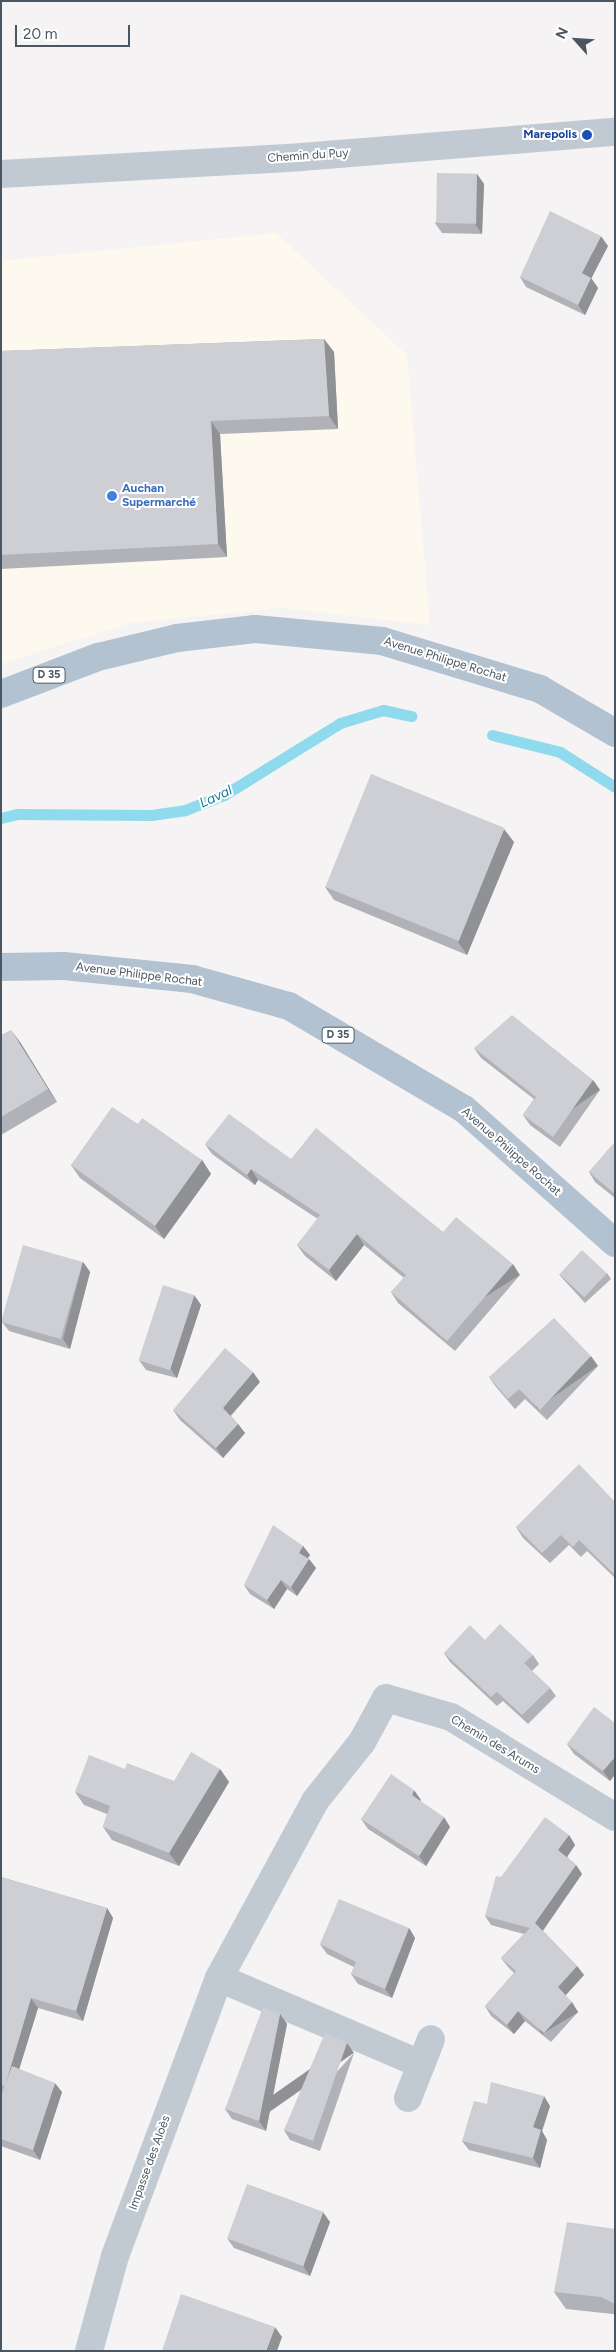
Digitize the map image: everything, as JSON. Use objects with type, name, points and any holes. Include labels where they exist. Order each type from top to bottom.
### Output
[{"type":"main road","name":"Avenue Philippe Rochat","points":[[1,694],[98,657],[177,638],[255,629],[382,641],[540,689],[615,734]]},
{"type":"main road","name":"Avenue Philippe Rochat","points":[[1,968],[64,966],[192,979],[289,1006],[464,1109],[615,1243]]},
{"type":"street","name":"Chemin du Puy","points":[[1,174],[301,157],[615,132]]},
{"type":"street","name":"Chemin des Arums","points":[[362,1742],[386,1698],[451,1716],[615,1817]]},
{"type":"street","name":"Impasse des Aloès","points":[[89,2351],[115,2256],[219,1978],[315,1801],[362,1742]]},
{"type":"street","points":[[219,1978],[421,2064]]},
{"type":"street","points":[[408,2098],[431,2039]]},
{"type":"shaded area","points":[[276,233],[407,355],[430,625],[283,608],[130,623],[1,664],[1,261]]},
{"type":"building","points":[[437,173],[477,174],[476,224],[436,223]]},
{"type":"building","points":[[550,211],[601,236],[582,273],[591,278],[578,305],[520,277]]},
{"type":"building","name":"Auchan Supermarché","points":[[324,339],[329,416],[211,421],[218,544],[1,555],[1,351]]},
{"type":"building","points":[[371,774],[505,828],[459,941],[325,887]]},
{"type":"building","points":[[512,1015],[593,1080],[553,1137],[523,1115],[536,1097],[474,1048]]},
{"type":"building","points":[[11,1030],[48,1089],[1,1117],[1,1035]]},
{"type":"building","points":[[112,1107],[138,1124],[142,1118],[202,1160],[155,1226],[71,1165]]},
{"type":"building","points":[[229,1114],[291,1159],[316,1128],[443,1232],[456,1217],[513,1264],[447,1341],[391,1292],[406,1275],[357,1234],[329,1270],[297,1245],[320,1215],[251,1169],[247,1175],[205,1144]]},
{"type":"building","points":[[615,1142],[615,1194],[589,1172]]},
{"type":"building","points":[[23,1245],[83,1262],[61,1339],[1,1322]]},
{"type":"building","points":[[582,1250],[607,1273],[584,1297],[559,1274]]},
{"type":"building","points":[[163,1285],[194,1295],[170,1370],[139,1360]]},
{"type":"building","points":[[554,1318],[591,1356],[540,1410],[519,1389],[508,1399],[489,1377]]},
{"type":"building","points":[[225,1348],[253,1372],[223,1408],[238,1424],[216,1448],[173,1410]]},
{"type":"building","points":[[579,1464],[615,1502],[615,1575],[579,1540],[573,1547],[561,1535],[542,1553],[516,1527]]},
{"type":"building","points":[[273,1525],[303,1546],[299,1553],[309,1559],[291,1587],[281,1580],[267,1600],[244,1585]]},
{"type":"building","points":[[500,1624],[533,1655],[524,1663],[550,1688],[522,1715],[497,1692],[491,1697],[444,1653],[470,1625],[485,1640]]},
{"type":"building","points":[[594,1707],[615,1723],[615,1757],[603,1771],[567,1744]]},
{"type":"building","points":[[191,1752],[220,1769],[169,1853],[103,1827],[110,1806],[75,1792],[89,1755],[125,1769],[127,1763],[174,1781]]},
{"type":"building","points":[[391,1774],[414,1790],[412,1795],[444,1817],[419,1856],[361,1819]]},
{"type":"building","points":[[545,1817],[569,1835],[558,1850],[576,1865],[535,1923],[577,1966],[558,1987],[572,2002],[544,2033],[518,2011],[507,2025],[485,2006],[516,1971],[501,1958],[530,1928],[485,1916],[496,1876],[501,1877]]},
{"type":"building","points":[[1,1877],[107,1908],[76,2011],[31,1998],[5,2086],[1,2085]]},
{"type":"building","points":[[339,1899],[409,1928],[385,1989],[351,1974],[356,1962],[320,1944]]},
{"type":"building","points":[[263,2007],[280,2014],[259,2121],[225,2109]]},
{"type":"building","points":[[325,2033],[347,2043],[313,2141],[284,2130]]},
{"type":"building","points":[[12,2066],[55,2083],[33,2150],[1,2139],[1,2096]]},
{"type":"building","points":[[491,2082],[544,2096],[533,2127],[541,2130],[533,2158],[462,2141],[474,2101],[487,2104]]},
{"type":"building","points":[[247,2184],[323,2212],[303,2266],[227,2239]]},
{"type":"building","points":[[567,2222],[615,2229],[615,2304],[601,2297],[554,2292]]},
{"type":"building","points":[[181,2294],[275,2327],[266,2351],[162,2351]]},
{"type":"waterway","name":"Laval","points":[[1,818],[17,814],[151,815],[185,810],[224,795],[340,723],[383,710],[411,716]]},
{"type":"waterway","points":[[492,735],[560,752],[615,787]]},
{"type":"place","name":"Marepolis","points":[[587,135]]},
{"type":"place","name":"Auchan Supermarché","points":[[112,496]]}]
